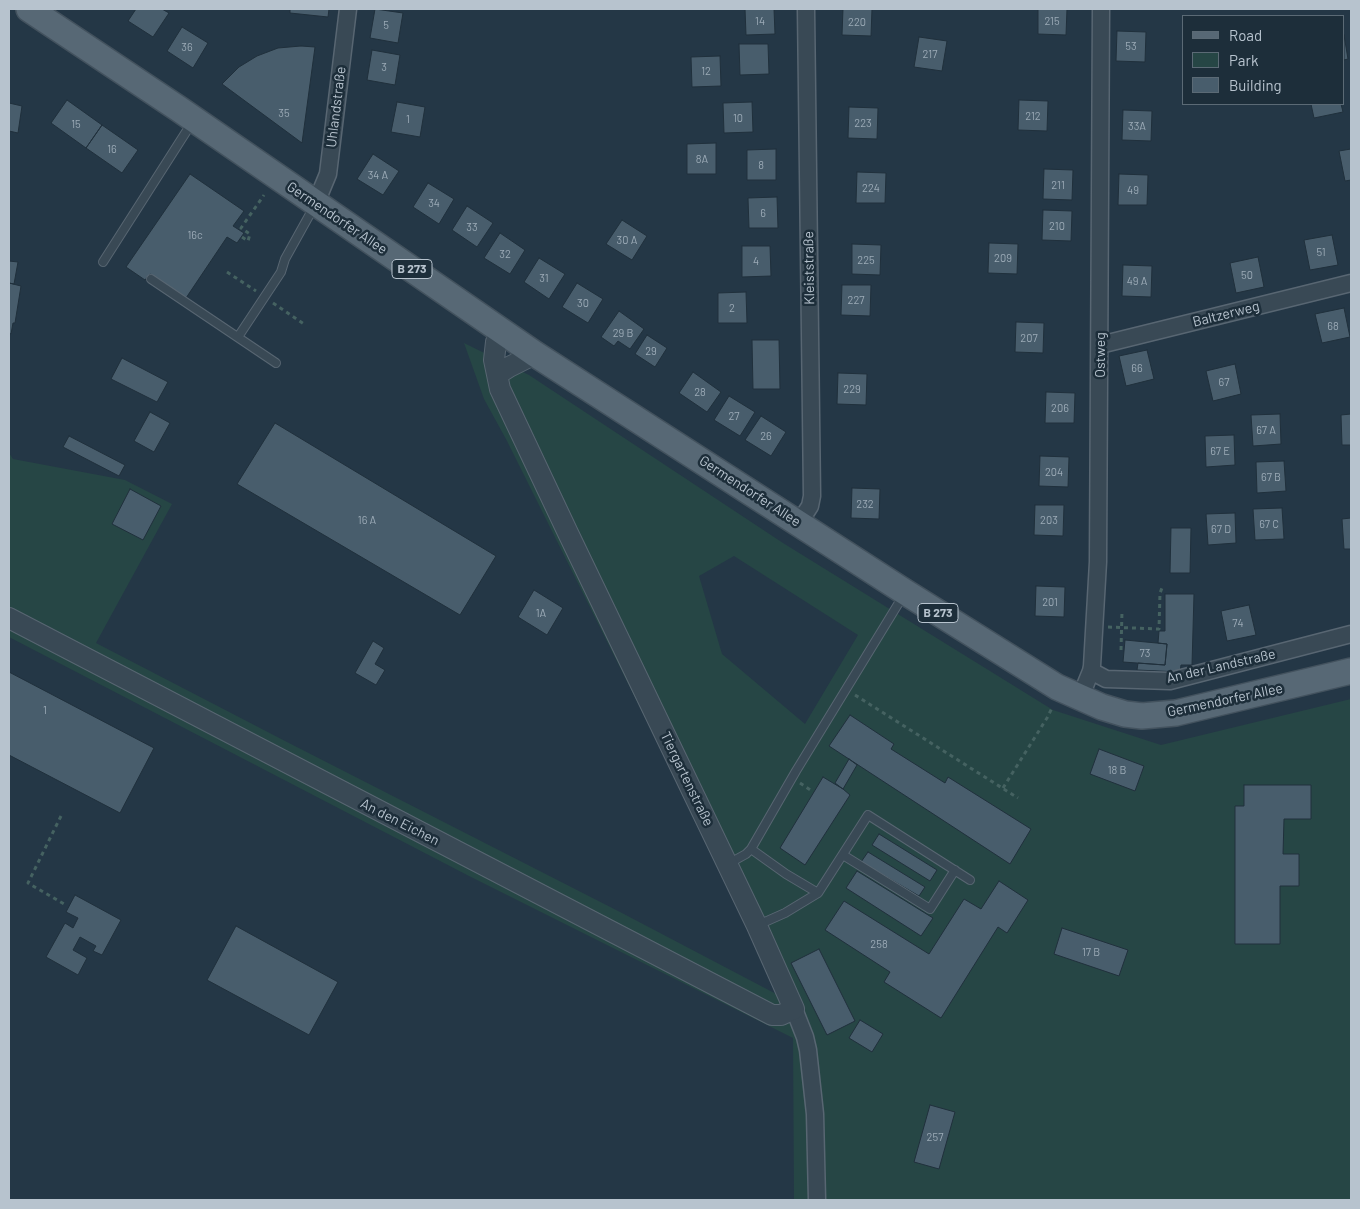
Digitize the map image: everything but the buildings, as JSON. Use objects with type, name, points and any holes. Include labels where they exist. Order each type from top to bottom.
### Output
[{"type":"main road","name":"Germendorfer Allee","points":[[29,9],[194,119],[535,354],[1050,683],[1102,707],[1125,714],[1142,716],[1176,713],[1351,671]]},
{"type":"street","name":"Uhlandstraße","points":[[316,203],[328,174],[348,9]]},
{"type":"street","name":"Kleiststraße","points":[[799,523],[810,506],[812,496],[806,9]]},
{"type":"street","name":"Ostweg","points":[[1080,698],[1091,671],[1098,562],[1101,9]]},
{"type":"street","name":"Baltzerweg","points":[[1100,345],[1351,284]]},
{"type":"street","name":"Tiergartenstraße","points":[[501,330],[496,342],[494,360],[500,389],[758,926],[805,1036],[815,1114],[817,1200]]},
{"type":"street","points":[[498,374],[535,354]]},
{"type":"street","name":"An den Eichen","points":[[9,618],[772,1015],[781,1015],[794,1009]]},
{"type":"street","name":"An der Landstraße","points":[[1091,671],[1106,679],[1170,681],[1351,634]]},
{"type":"lane","points":[[103,262],[194,119]]},
{"type":"lane","points":[[238,337],[281,272],[284,259],[316,203]]},
{"type":"lane","points":[[151,280],[276,363]]},
{"type":"lane","points":[[728,864],[751,849],[905,592]]},
{"type":"lane","points":[[758,926],[818,894],[868,815],[970,880]]},
{"type":"lane","points":[[751,849],[818,894]]},
{"type":"lane","points":[[842,855],[930,909],[955,870]]},
{"type":"path","points":[[242,237],[248,241],[250,234],[241,228],[264,195]]},
{"type":"path","points":[[1094,626],[1159,629],[1160,593],[1162,588]]},
{"type":"path","points":[[1121,650],[1122,611]]},
{"type":"path","points":[[846,690],[1018,798]]},
{"type":"path","points":[[1003,788],[1052,708]]},
{"type":"path","points":[[61,816],[28,883],[64,904]]},
{"type":"green space","points":[[464,343],[529,375],[783,543],[1053,710],[1161,745],[1351,699],[1351,1200],[794,1200],[793,1038],[469,876],[9,637],[9,453],[13,459],[125,480],[172,504],[96,643],[780,996],[776,980],[507,441],[484,399]],"holes":[[[734,556],[858,635],[805,724],[722,654],[699,576]]]}]
